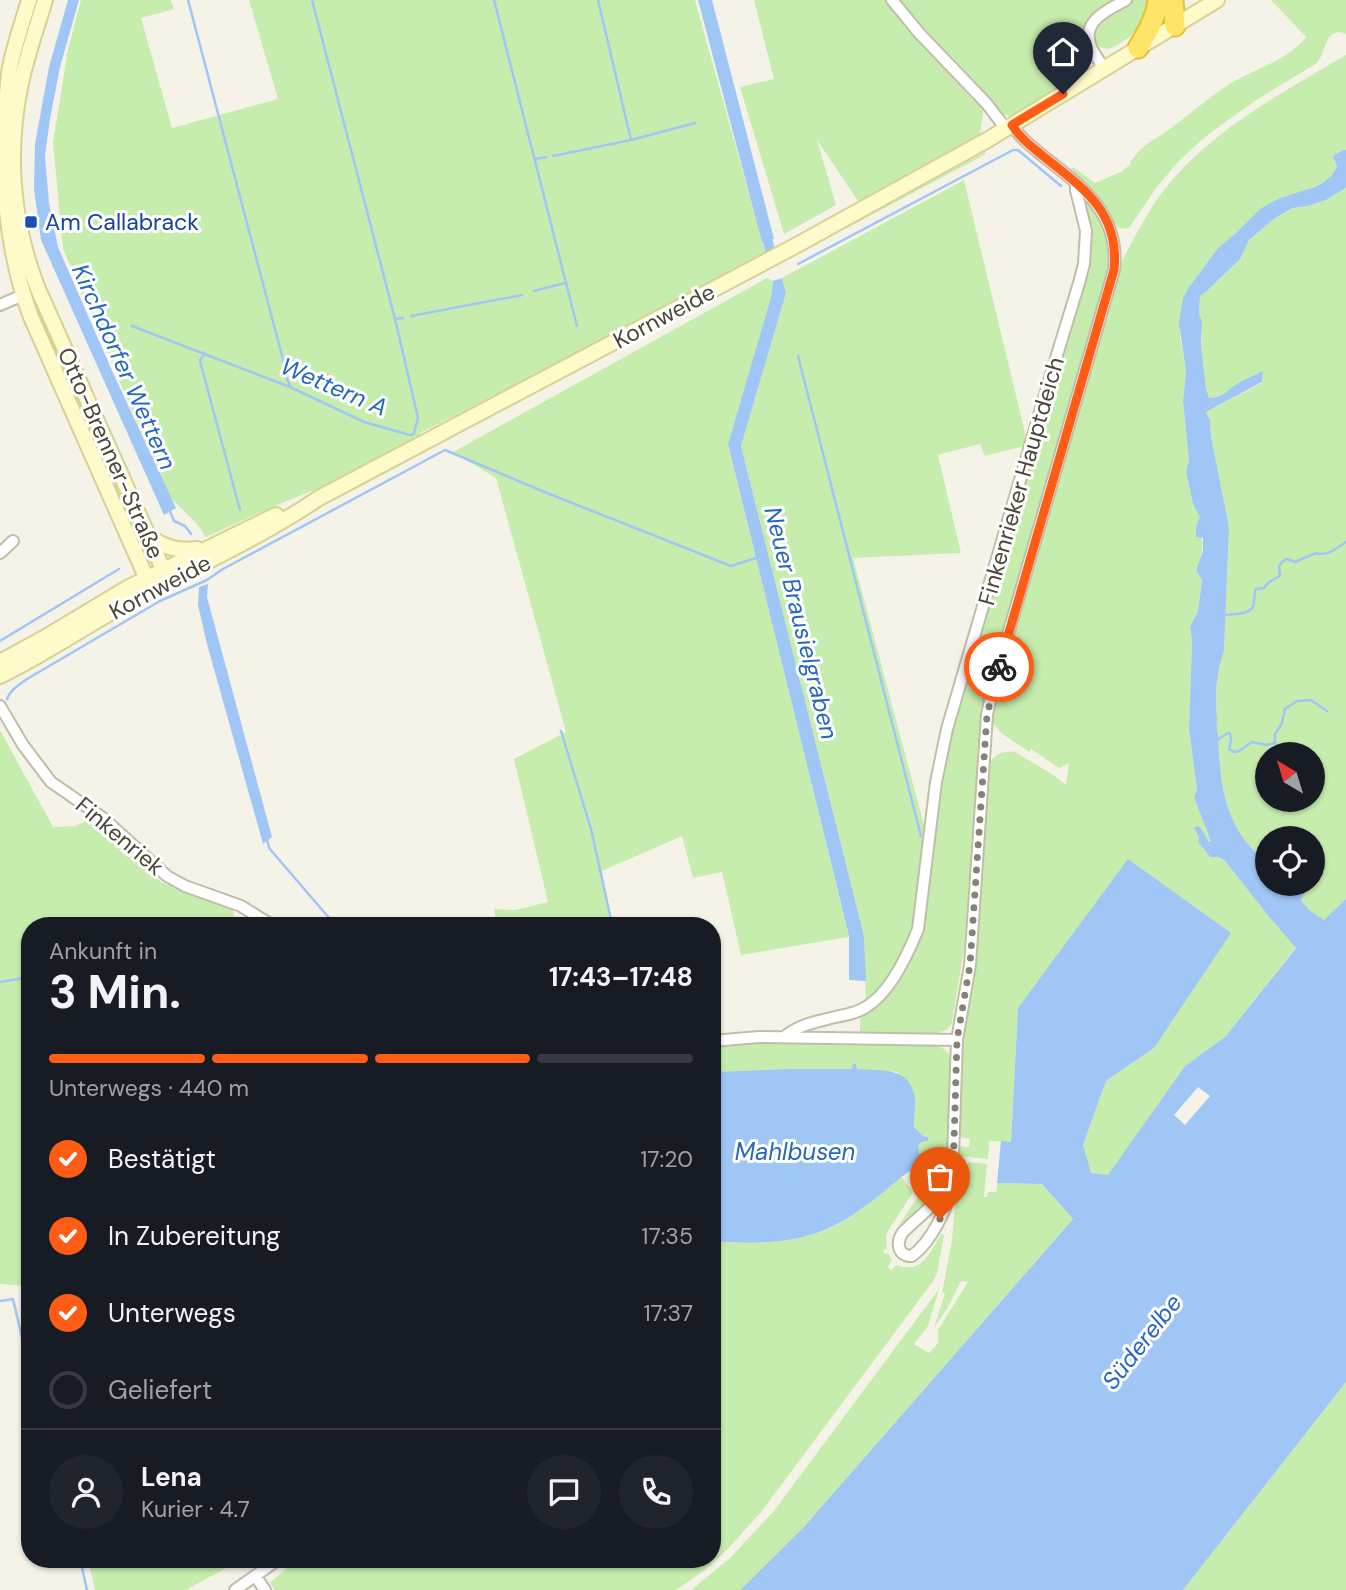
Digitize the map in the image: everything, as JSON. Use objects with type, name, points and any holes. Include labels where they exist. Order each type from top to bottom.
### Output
[{"type":"highway","points":[[1163,3],[1165,19],[1175,26]]},
{"type":"highway","points":[[1138,48],[1163,3]]},
{"type":"main road","name":"Otto-Brenner-Straße","points":[[29,0],[9,72],[1,139],[4,212],[11,254],[31,317],[146,577],[160,585],[163,569],[38,289],[17,216],[13,164],[15,122],[21,85],[45,0]]},
{"type":"main road","name":"Kornweide","points":[[0,676],[160,585],[291,517],[319,498],[797,245],[1009,127],[1217,0]]},
{"type":"main road","points":[[23,295],[38,289]]},
{"type":"main road","name":"Kornweide","points":[[0,662],[146,577],[286,509],[319,498]]},
{"type":"main road","points":[[148,536],[171,549],[209,547]]},
{"type":"street","name":"Finkenrieker Hauptdeich","points":[[892,0],[920,34],[1009,127],[1092,198],[1107,222],[1114,243],[1114,270],[989,701],[970,965],[957,1040],[952,1187],[947,1206],[925,1243],[912,1256],[902,1253],[898,1244],[903,1232],[952,1187]]},
{"type":"street","points":[[1104,69],[1089,43],[1092,24],[1097,17],[1126,0]]},
{"type":"street","name":"Finkenrieker Hauptdeich","points":[[784,1037],[799,1026],[850,1014],[874,1002],[909,952],[918,929],[936,782],[947,729],[1084,264],[1086,231],[1076,183]]},
{"type":"street","points":[[0,305],[23,295]]},
{"type":"street","points":[[0,553],[13,541]]},
{"type":"street","name":"Finkenriek","points":[[0,706],[23,745],[51,782],[103,818],[167,876],[185,886],[241,906],[259,917]]},
{"type":"street","points":[[721,1040],[759,1037],[957,1040]]},
{"type":"street","points":[[235,1590],[268,1568]]},
{"type":"street","points":[[256,1577],[265,1590]]},
{"type":"green space","points":[[81,0],[171,0],[174,9],[141,18],[172,128],[278,99],[249,0],[695,0],[766,255],[588,349],[420,433],[420,437],[326,485],[206,537],[198,525],[168,495],[63,249],[53,143],[68,49]]},
{"type":"green space","points":[[754,0],[887,0],[984,106],[980,135],[860,204],[817,140],[836,205],[784,234],[740,87],[774,79]]},
{"type":"green space","points":[[898,0],[1117,0],[1085,23],[1084,36],[1089,61],[1082,73],[1012,116],[1003,115],[923,31]]},
{"type":"green space","points":[[1134,0],[1149,0],[1145,14],[1135,31],[1113,47],[1105,49],[1099,46],[1094,35],[1098,23]]},
{"type":"green space","points":[[1271,0],[1346,0],[1346,34],[1334,33],[1327,41],[1317,63],[1255,101],[1210,133],[1179,161],[1156,188],[1129,228],[1117,227],[1097,194],[1070,170],[1073,167],[1095,183],[1121,172],[1131,164],[1143,147],[1216,93],[1281,58],[1299,45],[1306,37]]},
{"type":"green space","points":[[1346,55],[1346,150],[1334,160],[1337,167],[1324,182],[1260,209],[1218,248],[1183,298],[1180,336],[1186,372],[1183,401],[1189,460],[1186,472],[1193,504],[1201,517],[1196,526],[1203,543],[1196,570],[1202,580],[1198,611],[1190,627],[1192,642],[1189,729],[1197,790],[1194,797],[1211,842],[1201,828],[1195,831],[1199,837],[1198,842],[1210,857],[1219,857],[1225,861],[1296,947],[1225,1037],[1185,1066],[1108,1176],[1090,1173],[1083,1145],[1106,1081],[1154,1048],[1018,1008],[1011,1142],[989,1141],[988,1159],[959,1156],[960,1146],[969,1147],[970,1139],[960,1137],[960,1071],[988,767],[998,754],[1015,752],[1066,785],[1069,763],[1059,768],[1031,749],[1030,752],[1003,734],[991,719],[998,685],[1120,265],[1161,194],[1200,152],[1246,116]]},
{"type":"green space","points":[[985,152],[986,154],[233,554],[321,505]]},
{"type":"green space","points":[[964,180],[1028,445],[985,456],[980,444],[938,455],[961,553],[853,558],[929,844],[909,952],[866,1007],[864,936],[741,446],[786,293],[782,278]]},
{"type":"green space","points":[[1346,188],[1346,899],[1324,921],[1301,900],[1303,896],[1325,896],[1325,826],[1255,826],[1255,851],[1241,835],[1233,820],[1223,788],[1216,692],[1224,651],[1229,527],[1210,420],[1206,412],[1262,383],[1263,372],[1240,382],[1223,394],[1209,398],[1199,314],[1200,296],[1233,266],[1249,240],[1275,218],[1294,208],[1326,200]]},
{"type":"green space","points":[[1083,196],[1102,228],[1108,245],[1110,265],[978,755],[964,948],[952,1023],[947,1030],[936,1035],[860,1034],[860,1013],[907,961],[948,741],[1088,272],[1091,231],[1081,198]]},
{"type":"green space","points":[[767,278],[773,281],[771,297],[728,444],[849,937],[741,955],[722,872],[693,878],[682,836],[602,871],[609,917],[495,917],[494,909],[515,910],[548,902],[514,759],[566,732],[496,478],[453,452]]},
{"type":"green space","points":[[44,328],[71,387],[86,411],[151,555],[143,558],[42,330]]},
{"type":"green space","points":[[0,730],[53,827],[75,826],[91,819],[161,882],[233,909],[234,917],[21,917],[21,1286],[0,1284]]},
{"type":"green space","points":[[750,1042],[935,1044],[943,1048],[951,1059],[947,1151],[925,1151],[924,1154],[918,1152],[918,1144],[927,1141],[928,1137],[914,1127],[897,1072],[857,1069],[856,1065],[852,1069],[721,1072],[721,1045]]},
{"type":"green space","points":[[968,1162],[987,1164],[984,1197],[987,1197],[988,1192],[996,1192],[997,1183],[1042,1184],[1073,1219],[803,1528],[740,1590],[691,1590],[721,1568],[773,1512],[939,1289],[928,1326],[914,1344],[929,1353],[938,1343],[938,1330],[968,1282],[961,1281],[934,1328],[945,1293],[942,1293],[952,1240],[957,1181],[961,1181],[962,1168],[968,1168]]},
{"type":"green space","points":[[901,1177],[913,1191],[886,1237],[887,1249],[883,1250],[892,1260],[888,1267],[891,1270],[896,1265],[918,1265],[929,1255],[941,1234],[944,1235],[937,1274],[761,1512],[721,1555],[721,1241],[770,1242],[807,1236],[842,1222]]},
{"type":"green space","points":[[928,1178],[944,1179],[944,1187],[899,1225],[923,1189]]},
{"type":"green space","points":[[1346,1382],[1346,1590],[1183,1590]]},
{"type":"green space","points":[[90,1568],[226,1568],[186,1590],[95,1590]]},
{"type":"green space","points":[[287,1568],[707,1568],[676,1590],[275,1590],[270,1583]]},
{"type":"water","points":[[68,0],[79,0],[60,67],[50,119],[45,156],[49,203],[58,247],[176,508],[164,515],[41,240],[34,189],[35,144],[49,67]]},
{"type":"water","points":[[698,0],[712,0],[774,239],[762,242]]},
{"type":"water","name":"Süderelbe","points":[[1346,150],[1346,188],[1326,200],[1293,208],[1275,218],[1249,240],[1240,259],[1200,296],[1199,314],[1202,321],[1201,346],[1209,398],[1223,394],[1263,371],[1262,382],[1206,412],[1210,420],[1229,527],[1224,651],[1216,700],[1220,771],[1227,805],[1241,835],[1255,851],[1255,896],[1303,896],[1301,900],[1309,910],[1324,920],[1346,899],[1346,1382],[1183,1590],[740,1590],[803,1528],[1073,1219],[1042,1184],[997,1183],[1001,1141],[1011,1142],[1018,1008],[1128,859],[1231,933],[1154,1048],[1106,1081],[1083,1145],[1091,1173],[1108,1175],[1185,1066],[1225,1037],[1296,948],[1225,861],[1219,857],[1210,857],[1198,842],[1199,837],[1194,828],[1201,828],[1211,842],[1194,797],[1197,790],[1189,729],[1192,642],[1190,627],[1198,611],[1202,580],[1196,570],[1203,551],[1203,538],[1196,537],[1196,526],[1200,517],[1193,504],[1186,472],[1189,460],[1183,401],[1186,372],[1179,323],[1183,298],[1218,248],[1260,209],[1278,199],[1324,182],[1337,167],[1333,156]]},
{"type":"water","points":[[782,278],[786,293],[741,446],[864,936],[866,981],[849,980],[849,936],[728,444],[771,297],[773,281]]},
{"type":"water","points":[[208,584],[207,597],[272,837],[263,844],[198,605],[199,587]]},
{"type":"water","name":"Mahlbusen","points":[[853,1064],[856,1064],[857,1069],[894,1072],[908,1081],[915,1099],[914,1127],[928,1137],[928,1141],[918,1145],[919,1153],[926,1154],[924,1169],[908,1172],[870,1203],[823,1231],[769,1242],[721,1241],[721,1072],[852,1069]]},
{"type":"pier","points":[[1198,1087],[1210,1096],[1185,1125],[1174,1115]]},
{"type":"waterway","points":[[188,0],[285,367]]},
{"type":"waterway","name":"Wettern A","points":[[132,326],[290,387],[364,422],[414,434],[418,418],[395,319],[312,0]]},
{"type":"waterway","points":[[494,0],[577,326]]},
{"type":"waterway","points":[[598,0],[631,140]]},
{"type":"waterway","points":[[553,156],[695,123]]},
{"type":"waterway","points":[[798,264],[1013,150],[1018,150],[1061,186]]},
{"type":"waterway","points":[[536,159],[546,157]]},
{"type":"waterway","name":"Neuer Brausielgraben","points":[[764,226],[770,250]]},
{"type":"waterway","points":[[534,291],[565,283]]},
{"type":"waterway","points":[[411,316],[522,295]]},
{"type":"waterway","points":[[395,319],[403,318]]},
{"type":"waterway","points":[[204,353],[200,361],[240,510]]},
{"type":"waterway","points":[[798,356],[921,836]]},
{"type":"waterway","points":[[286,376],[290,386]]},
{"type":"waterway","points":[[7,699],[13,690],[27,679],[160,601],[207,580],[445,450],[731,566],[756,558]]},
{"type":"waterway","name":"Kirchdorfer Wettern","points":[[169,509],[174,521],[185,526],[191,534]]},
{"type":"waterway","points":[[1224,615],[1251,610],[1256,589],[1264,588],[1280,575],[1279,566],[1283,561],[1287,559],[1295,562],[1316,553],[1328,553],[1346,542]]},
{"type":"waterway","points":[[0,641],[119,569]]},
{"type":"waterway","points":[[1217,740],[1230,733],[1229,749],[1234,752],[1252,742],[1266,745],[1275,743],[1275,734],[1282,723],[1285,709],[1297,701],[1311,700],[1327,711]]},
{"type":"waterway","points":[[561,731],[591,829],[610,917]]},
{"type":"waterway","name":"Kirchdorfer Wettern","points":[[267,839],[269,848],[328,917]]},
{"type":"waterway","points":[[0,982],[21,978]]},
{"type":"waterway","points":[[0,1301],[13,1299],[21,1333]]},
{"type":"waterway","points":[[82,1568],[87,1590]]},
{"type":"way so far","points":[[940,1219],[952,1187],[957,1040],[970,965],[987,715],[999,667]]},
{"type":"place","name":"Am Callabrack","points":[[31,222]]},
{"type":"route","points":[[999,667],[1114,270],[1111,230],[1097,204],[1087,192],[1019,136],[1012,125],[1063,94]]}]
